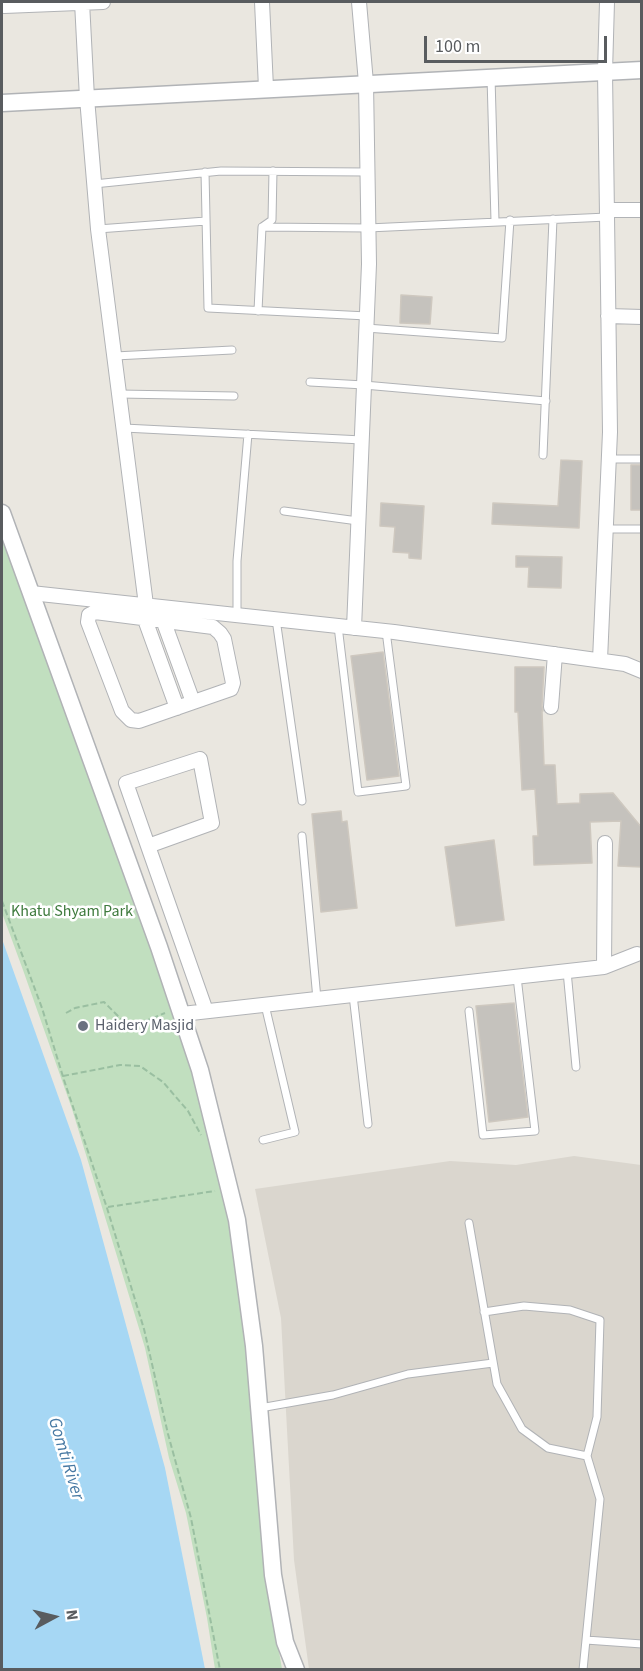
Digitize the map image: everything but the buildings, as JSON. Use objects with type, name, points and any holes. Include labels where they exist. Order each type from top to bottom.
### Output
[{"type":"street","points":[[2,2],[4,6],[103,2]]},
{"type":"street","points":[[82,2],[98,229],[147,609],[177,708]]},
{"type":"street","points":[[262,2],[266,88]]},
{"type":"street","points":[[354,628],[369,264],[366,83],[359,2]]},
{"type":"street","points":[[600,660],[610,432],[607,2]]},
{"type":"street","points":[[2,103],[642,70]]},
{"type":"street","points":[[607,213],[642,210]]},
{"type":"street","points":[[608,316],[642,317]]},
{"type":"street","points":[[2,513],[200,1070],[239,1232],[254,1346],[273,1575],[285,1642],[296,1670]]},
{"type":"street","points":[[31,593],[147,609],[237,615],[386,631],[600,660],[625,664],[642,671]]},
{"type":"street","points":[[163,622],[213,627],[220,633],[224,639],[233,683],[231,689],[139,722],[130,720],[122,711],[88,622],[89,615],[95,612],[147,609],[163,622],[193,702]]},
{"type":"street","points":[[551,707],[555,654]]},
{"type":"street","points":[[148,846],[212,823],[200,759],[126,783],[148,846],[206,1011]]},
{"type":"street","points":[[604,967],[605,843]]},
{"type":"street","points":[[180,1011],[206,1011],[265,1005],[604,967],[637,954]]},
{"type":"lane","points":[[491,77],[495,221]]},
{"type":"lane","points":[[94,184],[221,171],[367,172]]},
{"type":"lane","points":[[262,227],[272,220],[273,171]]},
{"type":"lane","points":[[205,172],[208,308],[258,310],[502,338],[510,220]]},
{"type":"lane","points":[[262,227],[368,228],[553,219],[607,213]]},
{"type":"lane","points":[[543,455],[553,219]]},
{"type":"lane","points":[[98,229],[206,221]]},
{"type":"lane","points":[[258,310],[262,227]]},
{"type":"lane","points":[[115,356],[232,350]]},
{"type":"lane","points":[[310,382],[546,401]]},
{"type":"lane","points":[[120,394],[234,396]]},
{"type":"lane","points":[[124,428],[362,440]]},
{"type":"lane","points":[[237,615],[237,561],[248,434]]},
{"type":"lane","points":[[609,459],[642,459]]},
{"type":"lane","points":[[284,511],[358,521]]},
{"type":"lane","points":[[606,529],[642,529]]},
{"type":"lane","points":[[276,619],[302,801]]},
{"type":"lane","points":[[338,626],[358,792],[406,786],[386,631]]},
{"type":"lane","points":[[303,836],[317,999]]},
{"type":"lane","points":[[567,971],[576,1067]]},
{"type":"lane","points":[[469,1011],[483,1135],[535,1131],[517,977]]},
{"type":"lane","points":[[353,995],[368,1124]]},
{"type":"lane","points":[[263,1140],[295,1132],[265,1005]]},
{"type":"lane","points":[[469,1223],[497,1384],[522,1429],[548,1448],[587,1456]]},
{"type":"lane","points":[[484,1312],[524,1306],[570,1310],[600,1320],[597,1417],[587,1456],[600,1499],[583,1670]]},
{"type":"lane","points":[[259,1408],[333,1395],[408,1374],[493,1363]]},
{"type":"lane","points":[[586,1640],[642,1644]]},
{"type":"path","points":[[2,901],[42,1008],[144,1329],[168,1434],[191,1518],[220,1670]]},
{"type":"path","points":[[66,1013],[75,1008],[104,1002],[127,1025],[180,1011]]},
{"type":"path","points":[[63,1076],[120,1065],[140,1066],[163,1082],[188,1111],[204,1141],[211,1149],[220,1151]]},
{"type":"path","points":[[107,1208],[229,1189]]},
{"type":"shaded area","points":[[574,1156],[641,1165],[641,1669],[309,1669],[294,1560],[281,1318],[255,1189],[450,1161],[516,1165]]},
{"type":"green space","name":"Khatu Shyam Park","points":[[2,527],[180,1018],[233,1226],[251,1348],[274,1622],[282,1669],[215,1669],[186,1513],[169,1458],[145,1348],[72,1109],[2,913]]},
{"type":"water","name":"Gomti River","points":[[2,939],[81,1160],[165,1468],[205,1669],[2,1669]]},
{"type":"place","name":"Haidery Masjid","points":[[83,1026]]}]
